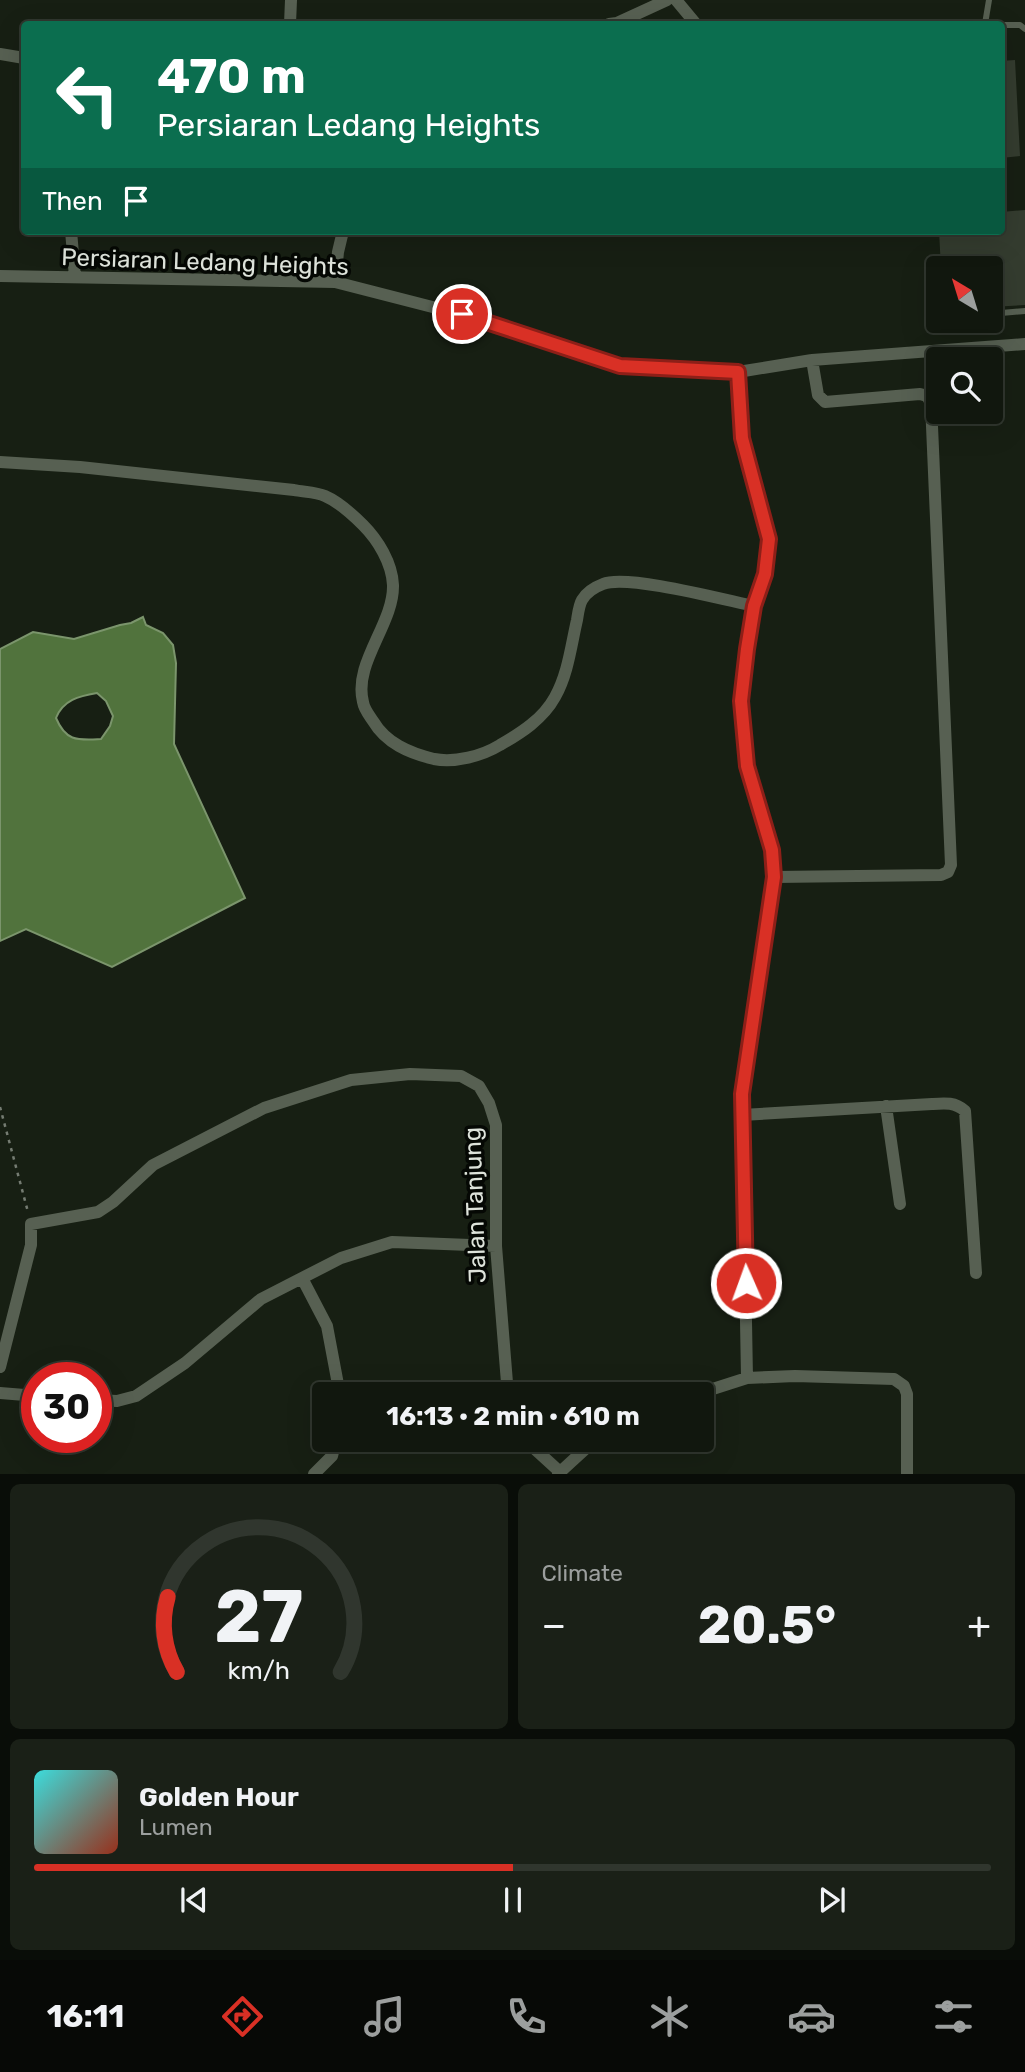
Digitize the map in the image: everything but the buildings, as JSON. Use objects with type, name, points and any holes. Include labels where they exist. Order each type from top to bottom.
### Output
[{"type":"street","points":[[290,21],[291,0]]},
{"type":"street","points":[[616,21],[667,0]]},
{"type":"street","points":[[676,0],[694,21]]},
{"type":"street","points":[[0,54],[21,58]]},
{"type":"street","points":[[71,235],[75,277]]},
{"type":"street","points":[[335,282],[342,235]]},
{"type":"street","name":"Persiaran Ledang Heights","points":[[0,276],[335,282],[487,321],[620,366],[738,372],[812,360],[1025,344]]},
{"type":"street","points":[[774,877],[942,875],[948,872],[951,865],[929,399],[920,394],[825,402],[818,395],[812,360]]},
{"type":"street","points":[[738,372],[742,438],[769,539],[765,574],[754,606],[741,701],[747,766],[772,850],[774,877],[742,1094],[747,1378]]},
{"type":"street","points":[[0,462],[80,467],[294,491],[325,496],[352,514],[374,536],[388,562],[393,586],[388,609],[367,664],[361,691],[363,704],[376,726],[390,742],[410,752],[437,759],[468,758],[493,749],[522,732],[541,715],[554,699],[564,678],[582,600],[591,590],[606,583],[621,582],[663,587],[754,606]]},
{"type":"street","name":"Jalan Tanjung","points":[[31,1224],[98,1212],[113,1202],[153,1164],[264,1108],[351,1080],[410,1074],[461,1076],[479,1086],[489,1103],[496,1125],[496,1246],[507,1382]]},
{"type":"street","points":[[741,1115],[951,1103],[965,1111],[976,1273]]},
{"type":"street","points":[[886,1106],[900,1204]]},
{"type":"street","points":[[0,1367],[30,1245],[31,1224]]},
{"type":"street","points":[[112,1400],[123,1400],[142,1392],[185,1363],[261,1299],[341,1258],[392,1242],[496,1246]]},
{"type":"street","points":[[302,1278],[327,1326],[338,1382]]},
{"type":"street","points":[[714,1389],[747,1378],[795,1376],[894,1379],[904,1386],[907,1394],[907,1474]]},
{"type":"street","points":[[0,1393],[21,1394]]},
{"type":"street","points":[[314,1474],[333,1452]]},
{"type":"street","points":[[537,1452],[559,1473],[582,1452]]},
{"type":"lane","points":[[986,21],[989,0]]},
{"type":"lane","points":[[1005,25],[1020,25],[1025,29]]},
{"type":"lane","points":[[1003,313],[1025,312]]},
{"type":"path","points":[[0,1107],[31,1224]]},
{"type":"shaded area","points":[[143,617],[146,625],[163,633],[173,645],[176,663],[174,744],[245,898],[112,967],[26,929],[0,941],[0,649],[33,632],[74,639]],"holes":[[[97,693],[106,701],[113,716],[101,739],[74,738],[64,732],[56,718],[67,703],[78,697]]]},
{"type":"route","points":[[462,314],[620,366],[738,372],[742,438],[769,539],[765,574],[754,606],[741,701],[747,766],[772,850],[774,877],[742,1094],[746,1283]]}]
